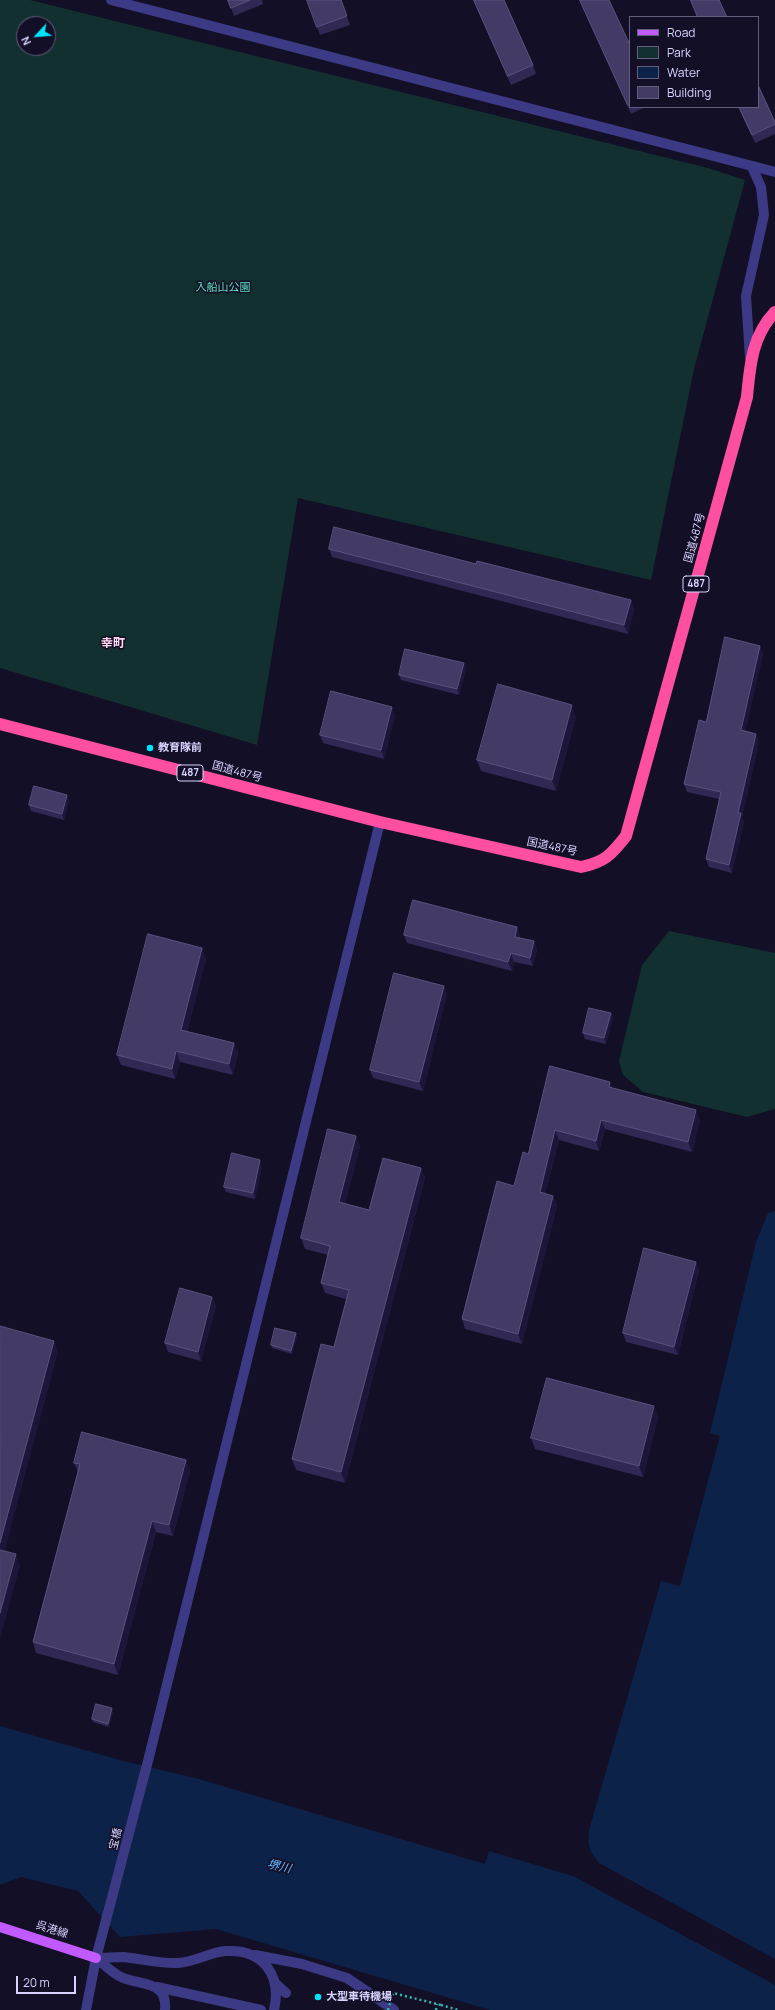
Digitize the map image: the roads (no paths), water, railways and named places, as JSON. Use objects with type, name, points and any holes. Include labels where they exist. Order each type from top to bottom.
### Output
[{"type":"highway","name":"国道487号","points":[[0,724],[380,822],[581,867],[597,864],[611,855],[626,836],[747,397],[750,358],[764,323],[775,312]]},
{"type":"main road","name":"呉港線","points":[[0,1927],[96,1958]]},
{"type":"street","points":[[111,0],[150,4],[775,172]]},
{"type":"street","points":[[750,358],[746,296],[764,215],[761,187],[752,167]]},
{"type":"street","name":"宝橋","points":[[86,2010],[96,1958],[107,1923],[148,1761],[380,822]]},
{"type":"street","points":[[96,1958],[123,1957],[158,1963],[179,1963],[196,1961],[224,1951],[302,1964],[348,1978],[394,2010]]},
{"type":"street","points":[[255,1956],[267,1967],[276,1984],[286,1993]]},
{"type":"street","points":[[96,1958],[121,1977],[157,1987],[261,2010]]},
{"type":"street","points":[[274,2010],[276,1984]]},
{"type":"street","points":[[157,1987],[163,1994],[165,2010]]},
{"type":"water","points":[[775,1211],[775,1959],[599,1863],[591,1852],[588,1840],[589,1830],[661,1581],[680,1586],[720,1436],[710,1433],[756,1242],[768,1213]]},
{"type":"water","name":"堺川","points":[[0,1726],[120,1760],[199,1779],[485,1864],[489,1851],[573,1876],[775,1985],[775,2010],[490,2010],[216,1929],[120,1937],[78,1891],[21,1877],[0,1885]]},
{"type":"place","name":"教育隊前","points":[[150,748]]},
{"type":"place","name":"大型車待機場","points":[[318,1997]]},
{"type":"district","name":"幸町","points":[[113,644]]},
{"type":"park label","name":"入船山公園","points":[[223,288]]}]
